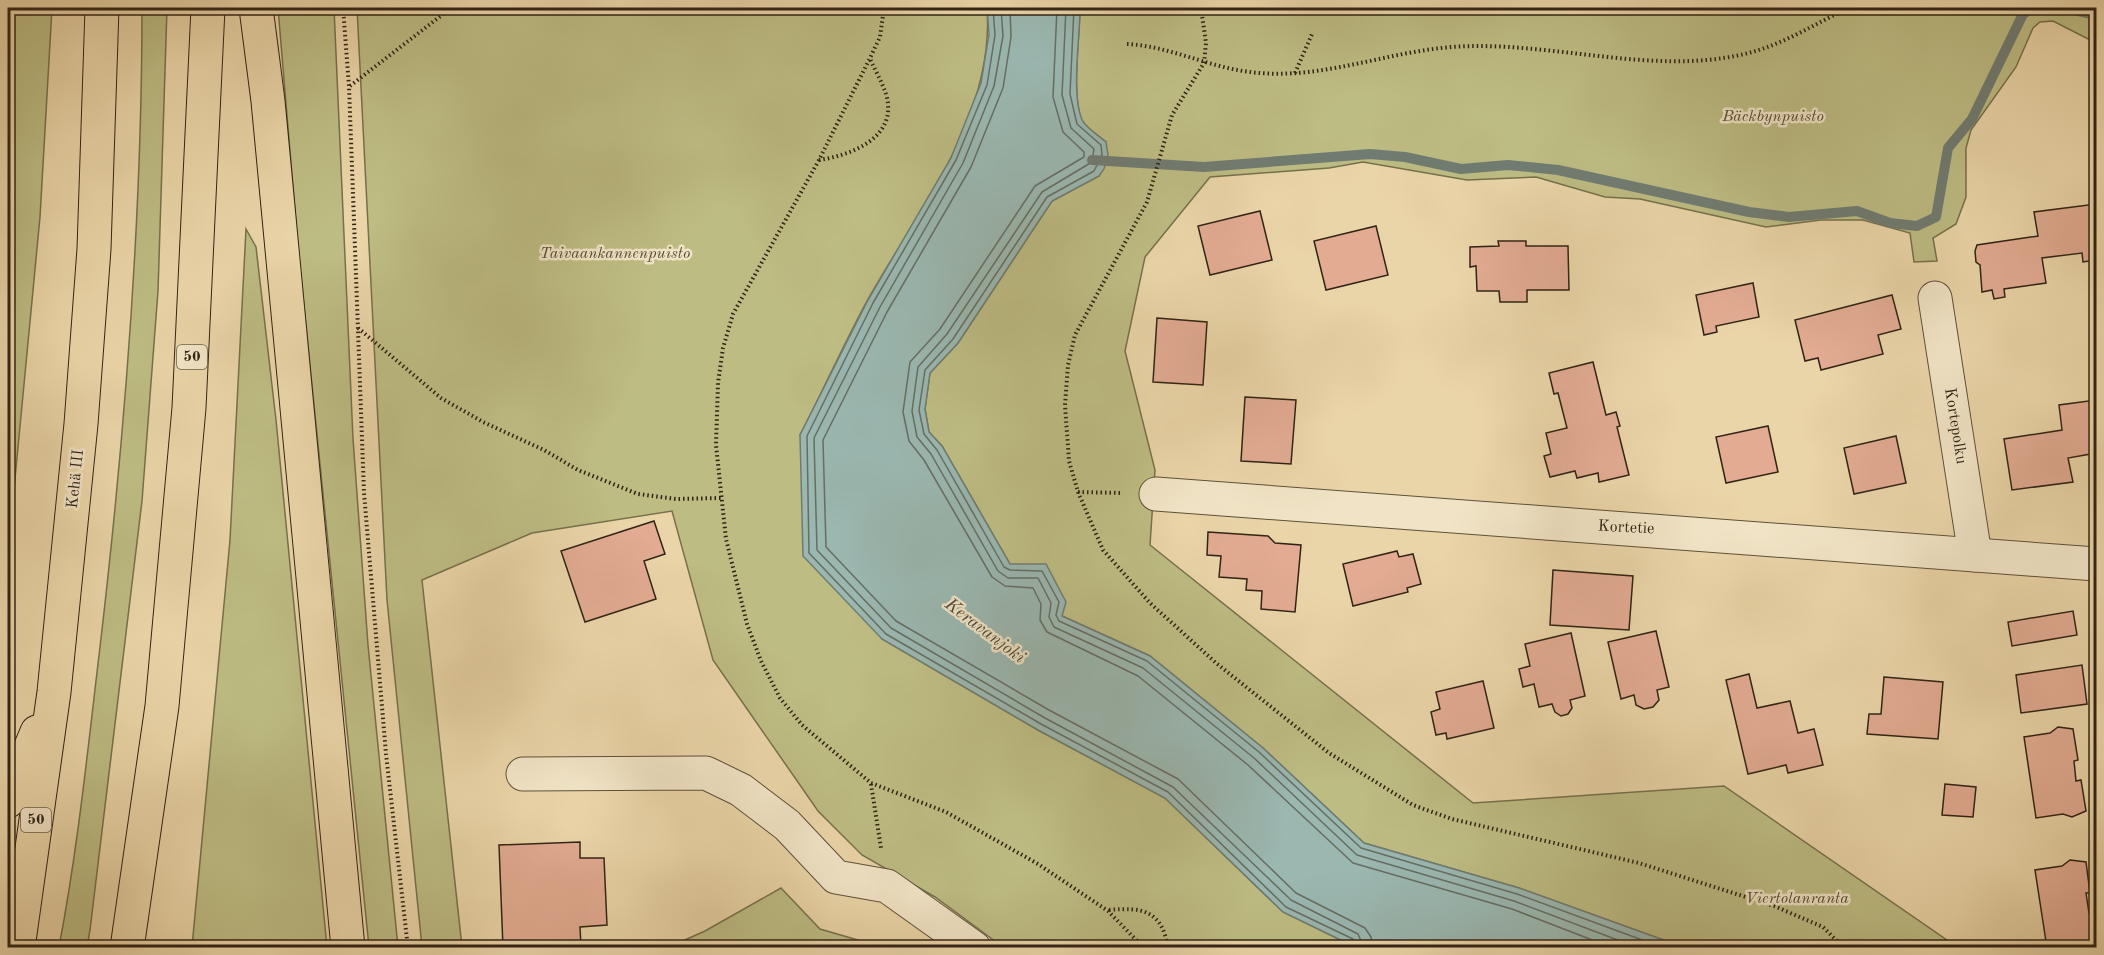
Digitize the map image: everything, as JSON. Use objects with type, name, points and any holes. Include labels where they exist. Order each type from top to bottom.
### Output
[{"type":"highway","name":"Kehä III","points":[[18,948],[54,692],[81,424],[94,249],[102,8]]},
{"type":"highway","name":"50","points":[[127,948],[162,706],[189,408],[208,8]]},
{"type":"highway","points":[[256,8],[269,113],[348,948]]},
{"type":"highway","points":[[8,801],[54,692]]},
{"type":"street","name":"Kortepolku","points":[[1935,298],[1975,555]]},
{"type":"street","name":"Kortetie","points":[[1156,494],[1443,513],[1605,528],[1685,530],[2097,564]]},
{"type":"street","points":[[523,774],[706,773],[741,790],[787,825],[836,877],[888,886],[974,948]]},
{"type":"path","points":[[343,8],[349,86],[364,493],[386,754],[408,948]]},
{"type":"path","points":[[349,86],[451,8]]},
{"type":"path","points":[[884,8],[880,37],[819,159],[733,314],[723,348],[718,383],[716,445],[726,539],[747,624],[760,661],[780,698],[802,725],[871,783],[946,812],[1038,864],[1108,910],[1144,948]]},
{"type":"path","points":[[1201,8],[1206,43],[1204,63],[1172,115],[1147,202],[1075,335],[1068,365],[1065,405],[1069,461],[1078,492],[1103,550],[1150,603],[1216,663],[1287,720],[1368,779],[1413,805],[1452,819],[1639,863],[1774,906],[1823,927],[1844,948]]},
{"type":"path","points":[[1127,44],[1151,45],[1204,63],[1251,72],[1295,73],[1334,70],[1448,47],[1492,45],[1658,61],[1699,62],[1764,49],[1848,8]]},
{"type":"path","points":[[1295,73],[1312,34]]},
{"type":"path","points":[[819,159],[860,150],[883,126],[888,107],[886,94],[870,58]]},
{"type":"path","points":[[357,327],[441,398],[483,422],[544,450],[578,470],[638,494],[676,499],[721,498]]},
{"type":"path","points":[[1078,492],[1156,494]]},
{"type":"path","points":[[871,783],[888,886]]},
{"type":"path","points":[[1108,910],[1144,910],[1156,918],[1165,932],[1168,948]]},
{"type":"green space","points":[[8,8],[52,8],[40,217],[8,552]]},
{"type":"green space","points":[[142,8],[167,8],[158,291],[142,501],[87,947],[59,947],[87,760],[117,487],[135,248]]},
{"type":"green space","points":[[278,8],[334,8],[353,439],[368,645],[398,947],[369,947],[298,247]]},
{"type":"green space","name":"Taivaankannenpuisto","points":[[357,8],[987,8],[986,48],[979,87],[966,125],[929,197],[867,301],[800,435],[882,639],[1038,730],[1165,798],[1283,912],[1355,947],[1003,947],[935,897],[862,855],[818,811],[713,660],[672,511],[532,533],[422,580],[462,947],[422,947],[387,600]]},
{"type":"green space","name":"Bäckbynpuisto","points":[[1080,8],[2096,8],[2096,43],[2053,21],[2040,22],[2033,28],[2016,67],[1971,130],[1966,148],[1966,197],[1956,224],[1933,238],[1937,261],[1914,262],[1910,233],[1863,220],[1821,220],[1766,227],[1640,199],[1605,197],[1536,177],[1467,180],[1363,162],[1329,168],[1210,177],[1145,257],[1125,351],[1155,470],[1150,545],[1473,803],[1724,786],[1957,947],[1683,947],[1519,888],[1364,843],[1263,748],[1150,656],[1062,616],[1010,564],[942,446],[929,432],[925,409],[930,373],[958,343],[1052,201],[1099,176],[1106,142],[1082,120],[1077,96]]},
{"type":"green space","points":[[246,229],[256,247],[276,420],[327,947],[192,947],[230,540]]},
{"type":"green space","points":[[781,888],[820,929],[882,947],[669,947],[705,931]]},
{"type":"water","name":"Keravanjoki","points":[[987,8],[1080,8],[1077,81],[1079,109],[1084,123],[1106,142],[1108,155],[1104,169],[1099,176],[1052,201],[958,343],[930,373],[925,409],[929,432],[942,446],[1010,564],[1046,564],[1066,602],[1062,616],[1150,656],[1263,748],[1364,843],[1519,888],[1683,947],[1355,947],[1283,912],[1165,798],[1038,730],[882,639],[803,556],[800,435],[868,300],[951,158],[981,83],[989,34]]},
{"type":"building","points":[[2096,204],[2095,260],[2083,262],[2082,253],[2042,258],[2046,283],[2004,289],[2005,297],[1994,299],[1992,290],[1982,292],[1980,265],[1976,262],[1977,245],[2038,236],[2034,212]]},
{"type":"building","points":[[1260,211],[1272,260],[1210,275],[1198,226]]},
{"type":"building","points":[[1376,226],[1388,275],[1326,290],[1314,241]]},
{"type":"building","points":[[1498,241],[1526,241],[1526,246],[1568,246],[1569,290],[1527,290],[1527,302],[1500,302],[1499,291],[1477,291],[1476,266],[1470,267],[1470,247],[1499,246]]},
{"type":"building","points":[[1753,283],[1759,317],[1716,326],[1717,332],[1704,335],[1696,295]]},
{"type":"building","points":[[1892,295],[1901,329],[1878,335],[1883,354],[1821,370],[1818,358],[1805,361],[1795,320]]},
{"type":"building","points":[[1157,318],[1207,322],[1203,385],[1153,382]]},
{"type":"building","points":[[1593,362],[1606,415],[1616,412],[1620,426],[1617,427],[1629,475],[1599,482],[1598,473],[1577,478],[1575,471],[1550,477],[1544,456],[1551,454],[1546,433],[1567,428],[1558,393],[1554,394],[1549,373]]},
{"type":"building","points":[[1245,397],[1296,400],[1291,464],[1241,461]]},
{"type":"building","points":[[2096,400],[2096,453],[2068,458],[2073,482],[2012,490],[2004,439],[2062,430],[2059,405]]},
{"type":"building","points":[[1768,426],[1778,472],[1726,483],[1716,437]]},
{"type":"building","points":[[1896,436],[1906,483],[1854,494],[1844,448]]},
{"type":"building","points":[[654,521],[665,554],[644,561],[656,599],[585,622],[561,551]]},
{"type":"building","points":[[1208,532],[1268,536],[1275,543],[1301,545],[1295,612],[1261,609],[1262,591],[1246,590],[1247,579],[1219,577],[1221,556],[1207,555]]},
{"type":"building","points":[[1397,551],[1399,557],[1413,554],[1421,584],[1407,588],[1408,592],[1353,606],[1343,564]]},
{"type":"building","points":[[1553,570],[1633,576],[1629,630],[1550,625]]},
{"type":"building","points":[[2073,611],[2077,635],[2012,646],[2008,622]]},
{"type":"building","points":[[1656,631],[1669,687],[1657,690],[1659,700],[1653,707],[1644,709],[1636,705],[1634,695],[1621,699],[1608,642]]},
{"type":"building","points":[[1571,633],[1585,696],[1570,700],[1572,708],[1568,714],[1561,716],[1555,712],[1552,704],[1539,707],[1534,684],[1523,687],[1519,669],[1530,666],[1525,644]]},
{"type":"building","points":[[2082,665],[2087,704],[2021,713],[2016,675]]},
{"type":"building","points":[[1749,674],[1757,708],[1790,701],[1798,733],[1814,729],[1823,765],[1788,773],[1786,765],[1748,774],[1726,680]]},
{"type":"building","points":[[1884,677],[1943,682],[1938,739],[1867,734],[1869,714],[1881,714]]},
{"type":"building","points":[[1483,681],[1494,728],[1447,739],[1446,733],[1436,735],[1431,712],[1440,709],[1436,692]]},
{"type":"building","points":[[2058,727],[2073,729],[2078,760],[2074,761],[2076,781],[2081,780],[2086,811],[2072,817],[2063,814],[2036,818],[2024,737],[2050,733]]},
{"type":"building","points":[[1945,784],[1976,787],[1973,817],[1942,815]]},
{"type":"building","points":[[580,842],[580,858],[604,858],[607,925],[580,927],[581,948],[503,948],[499,845]]},
{"type":"building","points":[[2070,860],[2086,862],[2090,893],[2086,893],[2089,913],[2093,912],[2096,944],[2087,948],[2047,948],[2035,870],[2062,866]]},
{"type":"waterway","points":[[1092,160],[1204,167],[1370,154],[1405,157],[1461,169],[1508,165],[1558,170],[1749,212],[1789,217],[1857,211],[1890,223],[1917,226],[1936,217],[1948,148],[1972,119],[2023,14],[2032,8]]},
{"type":"waterway","points":[[2065,8],[2096,15]]},
{"type":"park label","name":"Viertolanranta","points":[[1797,899]]}]
